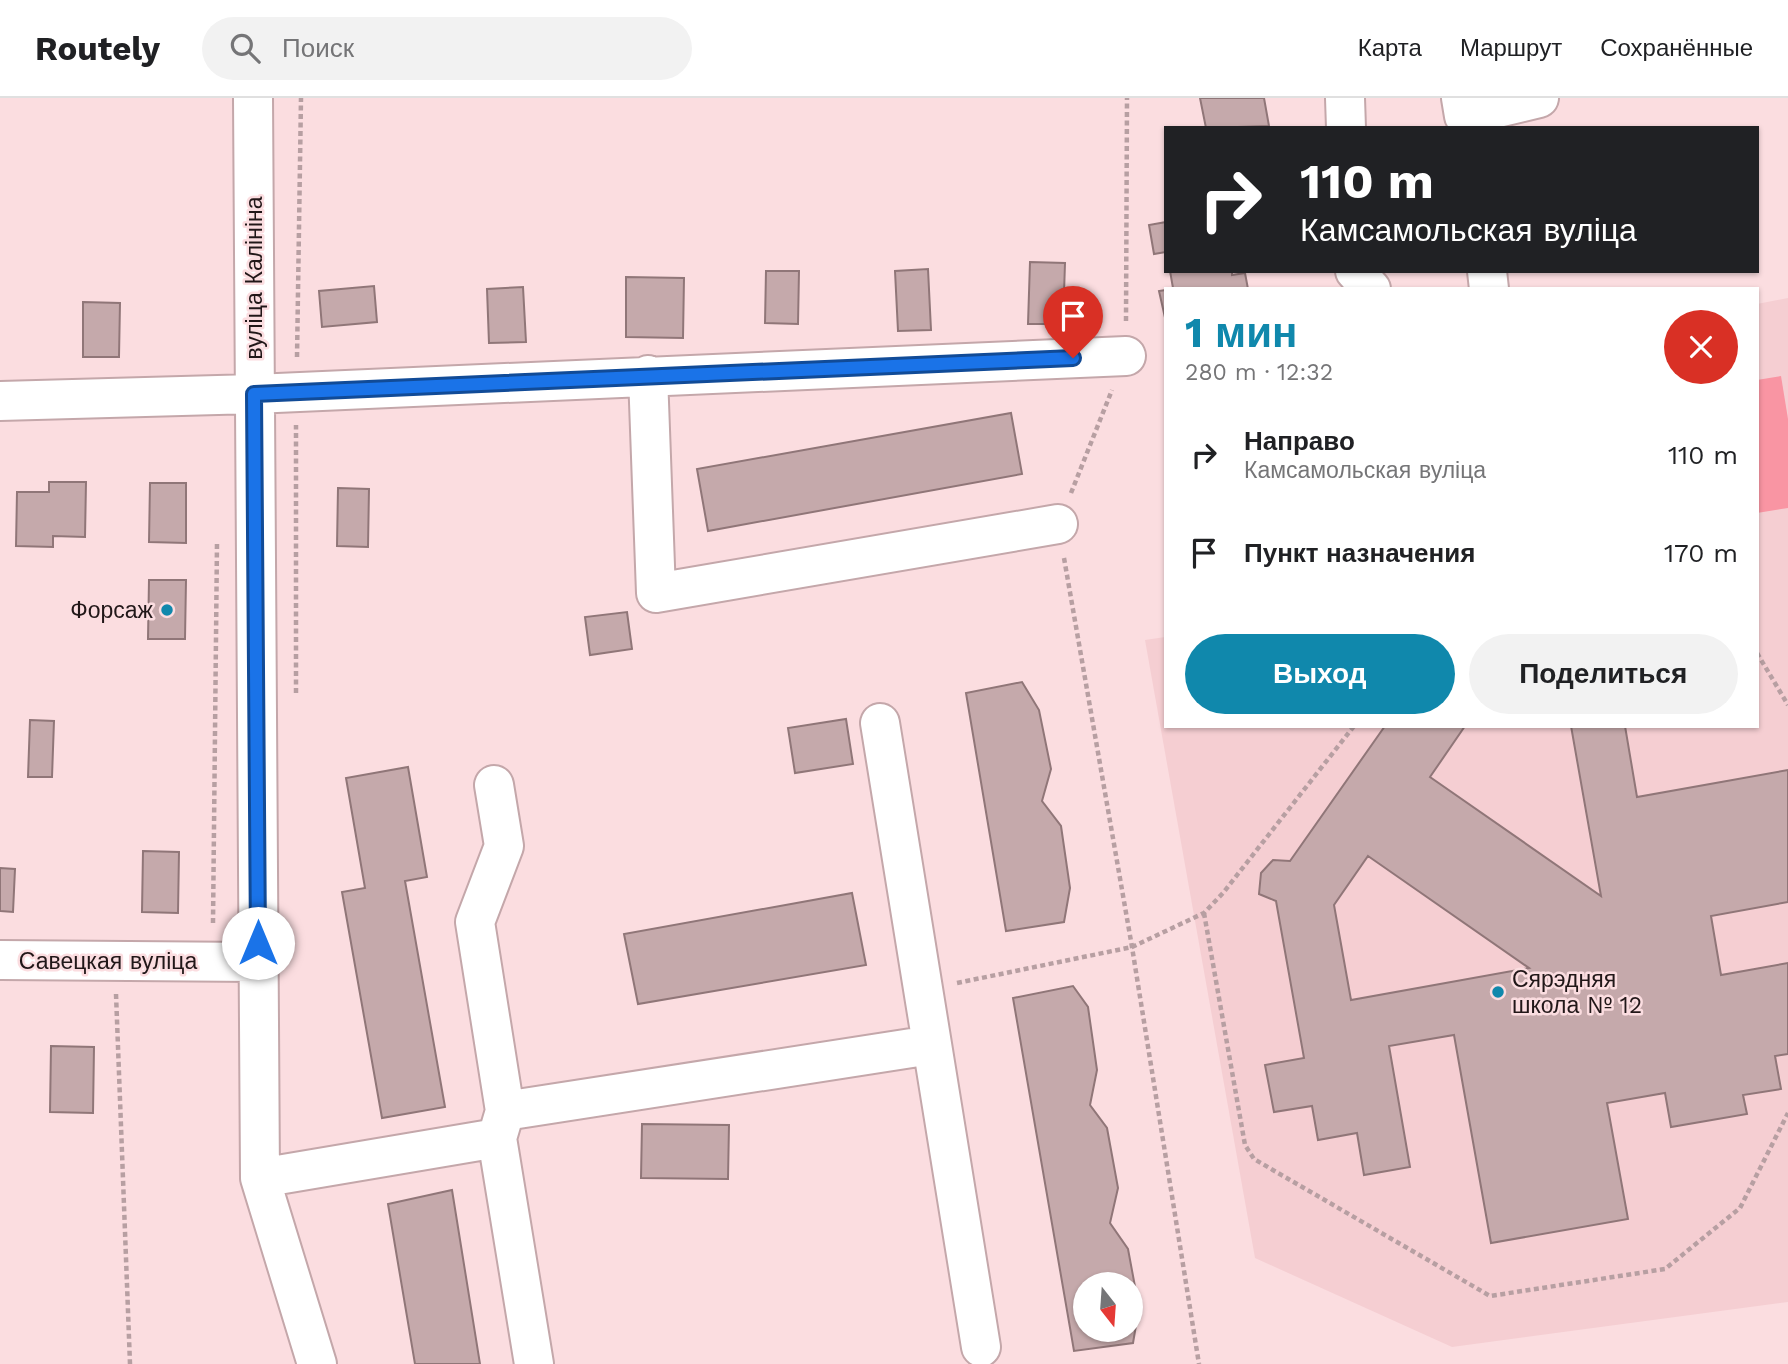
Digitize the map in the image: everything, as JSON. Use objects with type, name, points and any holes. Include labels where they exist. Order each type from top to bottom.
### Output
[{"type":"street","name":"вуліца Калініна","points":[[253,98],[260,1178],[317,1364]]},
{"type":"street","points":[[1345,98],[1346,126]]},
{"type":"street","points":[[1464,114],[1539,98]]},
{"type":"street","points":[[1357,273],[1369,287]]},
{"type":"street","points":[[0,401],[254,394],[1126,356]]},
{"type":"street","points":[[648,375],[656,593],[1058,524]]},
{"type":"street","points":[[880,723],[981,1347]]},
{"type":"street","points":[[494,785],[503,846],[475,922],[534,1364]]},
{"type":"street","name":"Савецкая вуліца","points":[[0,961],[258,962]]},
{"type":"street","points":[[260,1178],[501,1124],[931,1045]]},
{"type":"path","points":[[296,706],[296,392],[301,98]]},
{"type":"path","points":[[1127,98],[1126,356],[1058,524],[1132,947],[1199,1364]]},
{"type":"path","points":[[1759,656],[1788,705]]},
{"type":"path","points":[[922,990],[1132,947],[1204,913],[1223,893],[1352,728]]},
{"type":"path","points":[[1204,913],[1245,1145],[1254,1159],[1490,1296],[1665,1269],[1740,1208],[1788,1113]]},
{"type":"path","points":[[114,961],[130,1364]]},
{"type":"shaded area","name":"Сярэдняя школа № 12","points":[[1788,298],[1788,1302],[1452,1347],[1255,1258],[1145,640],[1164,637],[1164,728],[1759,728],[1759,304]]},
{"type":"shaded area","points":[[1781,376],[1788,419],[1788,508],[1759,513],[1759,380]]},
{"type":"building","points":[[1200,98],[1264,98],[1269,126],[1206,126]]},
{"type":"building","points":[[1164,222],[1164,252],[1154,254],[1149,225]]},
{"type":"building","points":[[1030,262],[1065,263],[1063,324],[1028,324]]},
{"type":"building","points":[[928,269],[931,330],[898,331],[895,271]]},
{"type":"building","points":[[766,271],[799,271],[798,324],[765,323]]},
{"type":"building","points":[[1170,273],[1245,273],[1248,287],[1173,287]]},
{"type":"building","points":[[626,277],[684,278],[683,338],[626,337]]},
{"type":"building","points":[[374,286],[377,322],[322,327],[319,291]]},
{"type":"building","points":[[523,287],[526,342],[489,343],[487,289]]},
{"type":"building","points":[[1164,290],[1164,313],[1159,291]]},
{"type":"building","points":[[83,302],[120,303],[119,357],[83,357]]},
{"type":"building","points":[[1011,413],[1022,474],[708,531],[697,469]]},
{"type":"building","points":[[49,482],[86,482],[85,537],[53,536],[53,547],[16,546],[17,492],[49,492]]},
{"type":"building","points":[[150,483],[186,483],[186,543],[149,542]]},
{"type":"building","points":[[338,488],[369,489],[368,547],[337,546]]},
{"type":"building","name":"Форсаж","points":[[149,580],[186,580],[185,639],[148,639]]},
{"type":"building","points":[[627,612],[632,649],[590,655],[585,617]]},
{"type":"building","points":[[1022,682],[1039,710],[1051,769],[1042,801],[1061,826],[1070,888],[1064,922],[1006,931],[966,693]]},
{"type":"building","points":[[846,719],[853,764],[795,773],[788,728]]},
{"type":"building","points":[[30,720],[54,721],[52,777],[28,777]]},
{"type":"building","points":[[1384,728],[1464,728],[1430,777],[1601,896],[1571,728],[1625,728],[1637,797],[1788,770],[1788,902],[1711,916],[1721,975],[1788,963],[1788,1054],[1775,1056],[1781,1089],[1743,1095],[1747,1114],[1671,1127],[1665,1093],[1607,1103],[1628,1219],[1491,1243],[1454,1035],[1389,1046],[1410,1167],[1364,1175],[1357,1133],[1318,1140],[1312,1106],[1274,1112],[1265,1065],[1304,1058],[1276,901],[1259,894],[1261,873],[1273,860],[1290,861]],"holes":[[[1368,856],[1529,968],[1351,1000],[1334,905]]]},
{"type":"building","points":[[408,767],[427,877],[405,881],[445,1107],[382,1118],[342,892],[365,888],[346,778]]},
{"type":"building","points":[[143,851],[179,852],[178,913],[142,912]]},
{"type":"building","points":[[0,868],[15,869],[13,912],[0,911]]},
{"type":"building","points":[[852,893],[866,965],[638,1004],[624,934]]},
{"type":"building","points":[[1073,986],[1088,1007],[1097,1070],[1090,1105],[1107,1128],[1118,1188],[1110,1223],[1128,1249],[1132,1272],[1073,1272],[1073,1342],[1133,1342],[1074,1351],[1013,998]]},
{"type":"building","points":[[51,1046],[94,1047],[93,1113],[50,1112]]},
{"type":"building","points":[[642,1124],[729,1125],[728,1179],[641,1178]]},
{"type":"building","points":[[452,1190],[480,1364],[415,1364],[388,1204]]},
{"type":"place","name":"Форсаж","points":[[167,610]]},
{"type":"place","name":"Сярэдняя школа № 12","points":[[1498,992]]},
{"type":"route","points":[[258,943],[254,394],[1073,358]]}]
